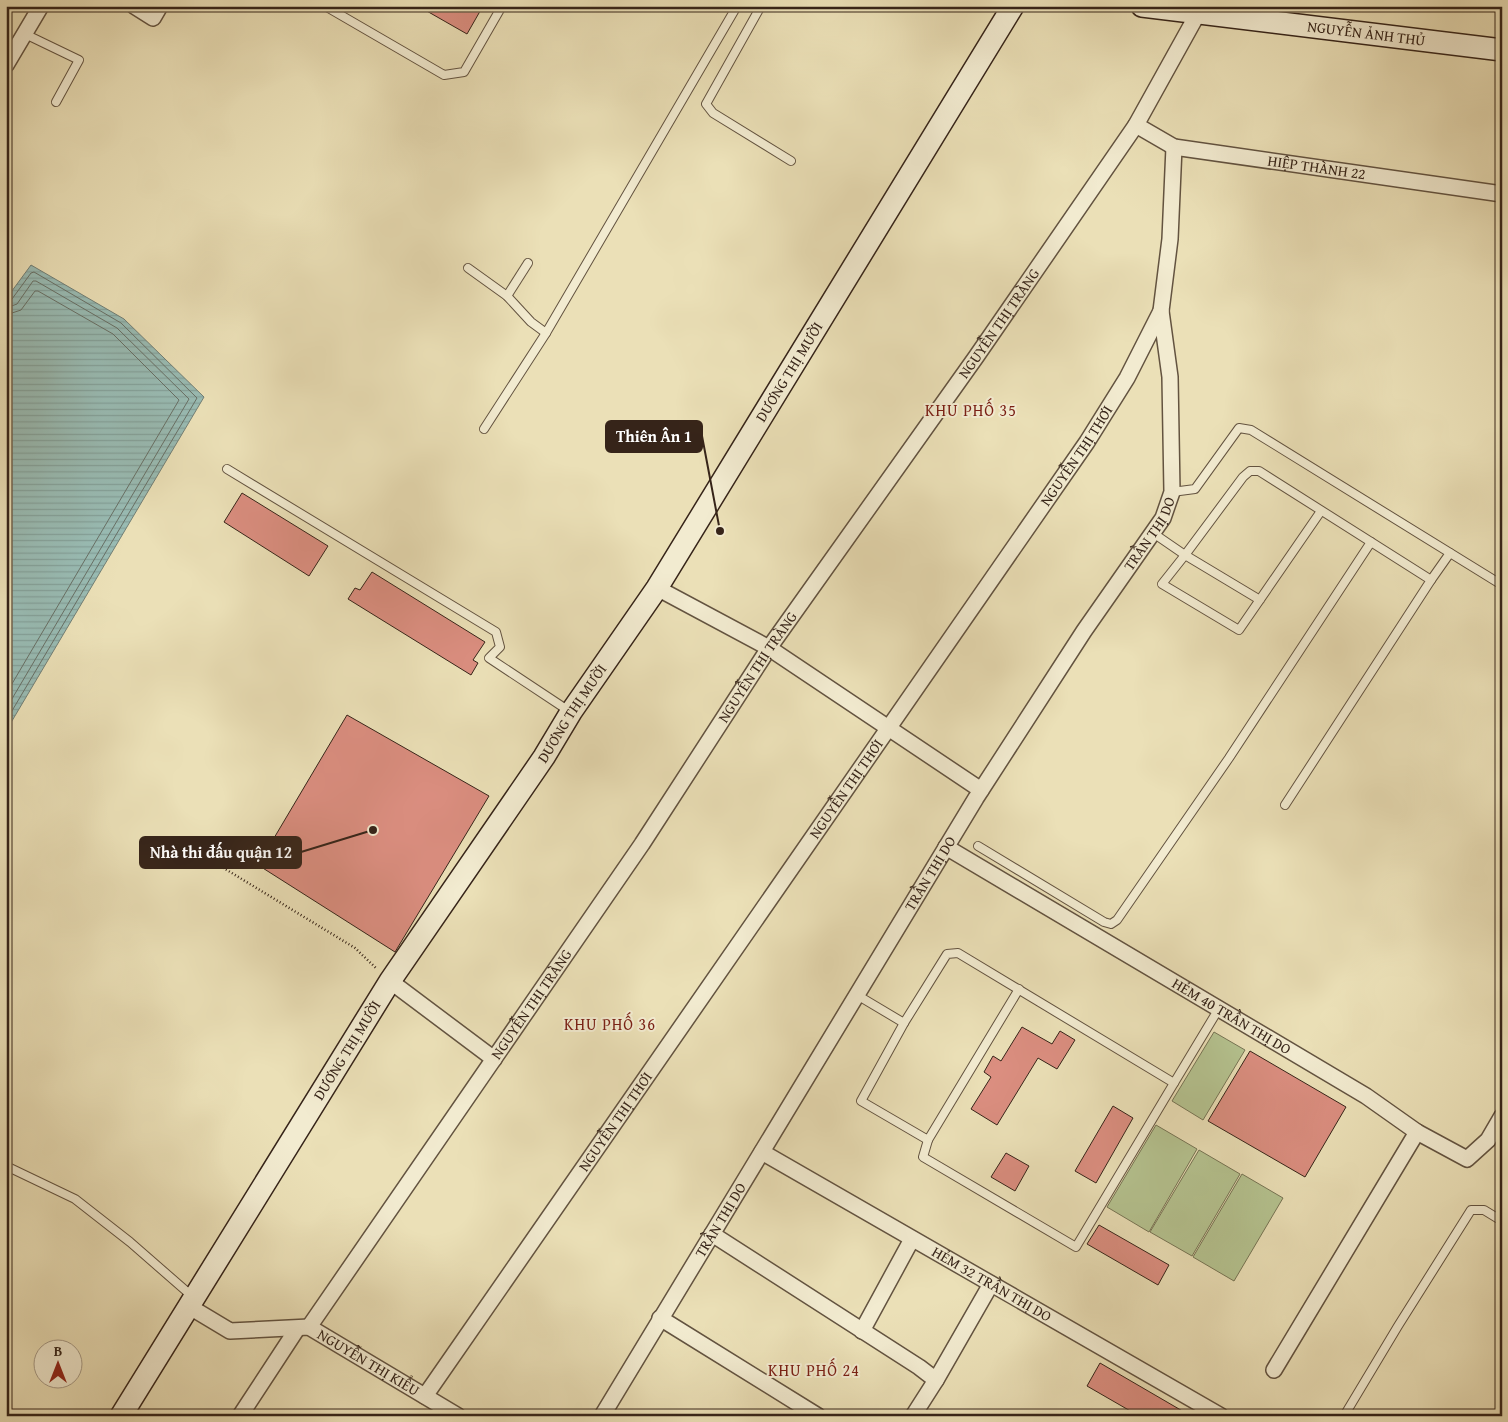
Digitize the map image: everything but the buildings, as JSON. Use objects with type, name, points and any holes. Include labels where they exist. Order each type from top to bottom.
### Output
[{"type":"street","points":[[6,66],[41,6]]},
{"type":"street","points":[[134,6],[153,18],[160,6]]},
{"type":"street","name":"DƯƠNG THỊ MƯỜI","points":[[121,1416],[390,981],[544,757],[570,712],[658,588],[1013,6]]},
{"type":"street","name":"NGUYỄN ẢNH THỦ","points":[[1142,6],[1200,10],[1502,50]]},
{"type":"street","name":"NGUYỄN THỊ TRÀNG","points":[[240,1416],[494,1059],[642,844],[769,648],[976,357],[1136,125],[1200,10]]},
{"type":"street","name":"HIỆP THÀNH 22","points":[[1136,125],[1174,147],[1502,194]]},
{"type":"street","name":"NGUYỄN THỊ THƠI","points":[[425,1396],[1087,442],[1128,378],[1161,311],[1170,239],[1174,147]]},
{"type":"street","name":"TRẦN THỊ DO","points":[[602,1416],[981,790],[1084,632],[1163,518],[1172,492],[1170,377],[1161,311]]},
{"type":"street","points":[[658,588],[769,648],[981,790]]},
{"type":"street","name":"HẺM 40 TRẦN THỊ DO","points":[[946,847],[1366,1096],[1417,1132],[1467,1159],[1488,1140],[1502,1116]]},
{"type":"street","points":[[390,981],[494,1059]]},
{"type":"street","points":[[1274,1370],[1417,1132]]},
{"type":"street","name":"HẺM 32 TRẦN THỊ DO","points":[[762,1152],[1221,1416]]},
{"type":"street","points":[[712,1234],[936,1380]]},
{"type":"street","points":[[862,1331],[912,1239]]},
{"type":"street","points":[[913,1416],[991,1284]]},
{"type":"street","name":"NGUYỄN THỊ KIỂU","points":[[192,1303],[230,1331],[303,1328],[458,1416]]},
{"type":"street","points":[[660,1318],[818,1416]]},
{"type":"lane","points":[[325,6],[444,75],[464,72],[502,6]]},
{"type":"lane","points":[[484,429],[546,333],[737,6]]},
{"type":"lane","points":[[761,6],[706,104],[713,113],[791,162]]},
{"type":"lane","points":[[25,34],[79,60],[56,102]]},
{"type":"lane","points":[[507,296],[528,263]]},
{"type":"lane","points":[[468,268],[507,296],[531,322],[546,333]]},
{"type":"lane","points":[[1172,492],[1195,489],[1239,428],[1251,430],[1502,585]]},
{"type":"lane","points":[[227,469],[496,632],[500,647],[489,658],[570,712]]},
{"type":"lane","points":[[1321,511],[1239,630],[1162,584],[1243,476],[1250,471],[1258,471],[1431,580]]},
{"type":"lane","points":[[1152,533],[1260,600]]},
{"type":"lane","points":[[978,846],[1104,922],[1111,924],[1117,920],[1229,758],[1371,542]]},
{"type":"lane","points":[[1284,805],[1450,553]]},
{"type":"lane","points":[[928,1140],[861,1101],[904,1023],[947,954],[958,953],[1174,1083]]},
{"type":"lane","points":[[1019,989],[928,1140],[923,1157],[1076,1247],[1218,1010]]},
{"type":"lane","points":[[857,995],[904,1023]]},
{"type":"lane","points":[[6,1166],[75,1199],[130,1242],[192,1303]]},
{"type":"lane","points":[[1344,1416],[1471,1210],[1484,1210],[1502,1221]]},
{"type":"path","points":[[199,853],[355,948],[390,981]]},
{"type":"green space","points":[[1214,1032],[1245,1050],[1203,1120],[1172,1101]]},
{"type":"green space","points":[[1156,1125],[1197,1149],[1149,1232],[1107,1207]]},
{"type":"green space","points":[[1199,1150],[1240,1174],[1192,1256],[1150,1232]]},
{"type":"green space","points":[[1242,1174],[1283,1198],[1234,1281],[1193,1257]]},
{"type":"water","points":[[31,265],[124,319],[204,397],[6,731],[6,299]]},
{"type":"place","name":"Thiên Ân 1","points":[[720,531]]},
{"type":"place","name":"Nhà thi đấu quận 12","points":[[373,830]]},
{"type":"district","name":"KHU PHỐ 35","points":[[971,410]]},
{"type":"district","name":"KHU PHỐ 36","points":[[610,1024]]},
{"type":"district","name":"KHU PHỐ 24","points":[[814,1370]]}]
